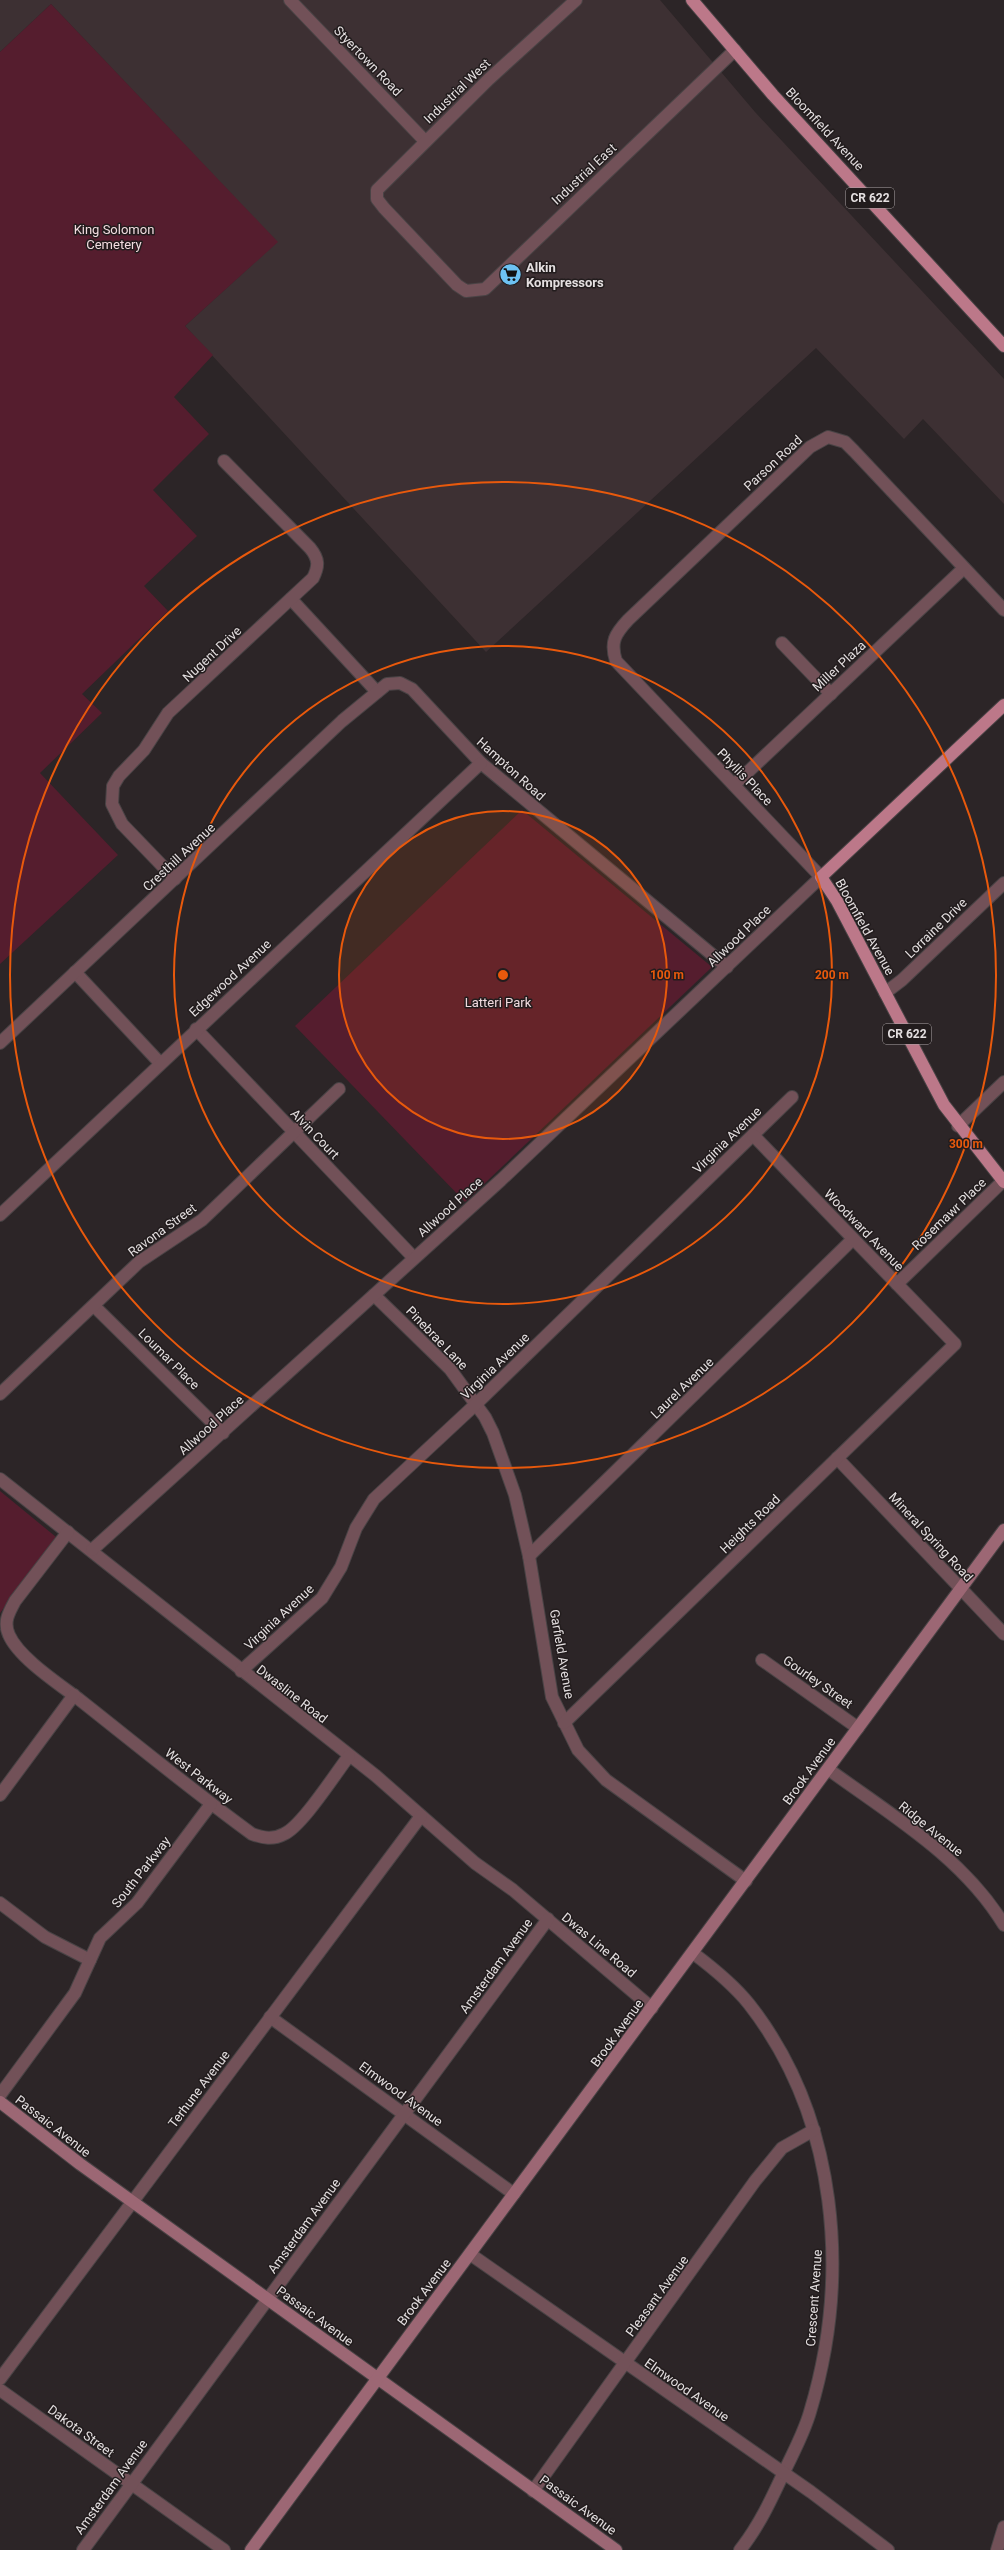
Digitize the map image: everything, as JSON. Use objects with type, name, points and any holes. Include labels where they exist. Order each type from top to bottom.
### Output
[{"type":"main road","name":"Bloomfield Avenue","points":[[692,0],[824,151],[877,205],[952,292],[1004,346]]},
{"type":"main road","name":"Bloomfield Avenue","points":[[1004,705],[822,877],[837,901],[944,1105],[958,1126],[1004,1182]]},
{"type":"main road","name":"Brook Avenue","points":[[252,2550],[1004,1530]]},
{"type":"main road","name":"Passaic Avenue","points":[[0,2102],[133,2202],[616,2550]]},
{"type":"street","name":"Styertown Road","points":[[290,0],[425,142]]},
{"type":"street","name":"Industrial West","points":[[385,209],[377,199],[377,190],[425,142],[576,0]]},
{"type":"street","name":"Industrial East","points":[[385,209],[448,276],[466,291],[485,289],[735,50]]},
{"type":"street","name":"Parson Road","points":[[648,696],[616,661],[612,649],[613,639],[617,632],[819,440],[828,437],[845,442],[1004,610]]},
{"type":"street","name":"Nugent Drive","points":[[175,879],[122,824],[112,804],[114,786],[119,776],[144,750],[168,713],[313,578],[318,570],[318,560],[315,554],[224,461]]},
{"type":"street","name":"Miller Plaza","points":[[734,785],[964,568]]},
{"type":"street","points":[[291,598],[377,692]]},
{"type":"street","points":[[782,643],[830,694]]},
{"type":"street","name":"Hampton Road","points":[[377,692],[387,684],[400,683],[412,689],[481,763],[727,967]]},
{"type":"street","name":"Cresthill Avenue","points":[[0,1042],[342,721],[377,692]]},
{"type":"street","name":"Phyllis Place","points":[[648,696],[822,877]]},
{"type":"street","name":"Edgewood Avenue","points":[[0,1215],[196,1029],[481,763]]},
{"type":"street","name":"Allwood Place","points":[[92,1550],[545,1140],[822,877]]},
{"type":"street","name":"Lorraine Drive","points":[[885,993],[902,980],[1004,883]]},
{"type":"street","points":[[75,972],[160,1063]]},
{"type":"street","name":"Alvin Court","points":[[196,1029],[414,1258]]},
{"type":"street","points":[[958,1126],[1004,1082]]},
{"type":"street","name":"Ravona Street","points":[[0,1394],[139,1262],[202,1220],[295,1133],[339,1089]]},
{"type":"street","name":"Virginia Avenue","points":[[241,1671],[322,1598],[341,1567],[356,1528],[374,1499],[476,1404],[792,1097]]},
{"type":"street","name":"Woodward Avenue","points":[[752,1135],[955,1344]]},
{"type":"street","name":"Rosemawr Place","points":[[897,1284],[1004,1182]]},
{"type":"street","name":"Laurel Avenue","points":[[529,1556],[853,1239]]},
{"type":"street","name":"Pinebrae Lane","points":[[374,1295],[450,1369],[476,1404]]},
{"type":"street","name":"Loumar Place","points":[[94,1306],[223,1433]]},
{"type":"street","name":"Heights Road","points":[[564,1723],[955,1344]]},
{"type":"street","name":"Garfield Avenue","points":[[476,1404],[493,1433],[515,1495],[529,1556],[552,1697],[564,1723],[586,1760],[606,1780],[746,1881]]},
{"type":"street","name":"Mineral Spring Road","points":[[837,1458],[1004,1634]]},
{"type":"street","name":"Dwasline Road","points":[[0,1479],[92,1550],[241,1671],[376,1776],[475,1864],[528,1903]]},
{"type":"street","name":"West Parkway","points":[[68,1532],[8,1612],[6,1623],[8,1633],[14,1644],[74,1695],[211,1804],[252,1834],[262,1838],[284,1834],[294,1828],[349,1756]]},
{"type":"street","name":"Gourley Street","points":[[762,1660],[858,1728]]},
{"type":"street","points":[[0,1795],[74,1695]]},
{"type":"street","name":"Ridge Avenue","points":[[828,1769],[923,1838],[967,1876],[1001,1914],[1004,1925]]},
{"type":"street","name":"South Parkway","points":[[0,2095],[75,1994],[100,1938],[137,1903],[211,1804]]},
{"type":"street","name":"Terhune Avenue","points":[[0,2379],[421,1816]]},
{"type":"street","points":[[0,1903],[45,1937],[90,1960]]},
{"type":"street","name":"Dwas Line Road","points":[[528,1903],[652,2008]]},
{"type":"street","name":"Amsterdam Avenue","points":[[82,2550],[548,1919]]},
{"type":"street","name":"Crescent Avenue","points":[[693,1953],[733,1986],[762,2022],[789,2065],[814,2130],[828,2196],[832,2266],[828,2329],[810,2412],[783,2474],[761,2519],[740,2550]]},
{"type":"street","name":"Elmwood Avenue","points":[[270,2018],[514,2194]]},
{"type":"street","name":"Pleasant Avenue","points":[[533,2491],[755,2181],[782,2148],[814,2130]]},
{"type":"street","name":"Elmwood Avenue","points":[[470,2254],[783,2474],[888,2550]]},
{"type":"street","name":"Dakota Street","points":[[0,2390],[224,2550]]},
{"type":"street","points":[[997,2550],[1004,2527]]},
{"type":"shaded area","points":[[0,0],[660,0],[755,112],[1004,379],[1004,504],[923,419],[904,439],[816,348],[486,652],[185,326],[277,242],[51,4],[0,52]]},
{"type":"green space","name":"King Solomon Cemetery","points":[[51,4],[278,242],[185,326],[213,355],[174,397],[209,434],[153,490],[197,536],[144,586],[168,611],[82,694],[102,713],[40,773],[118,855],[0,964],[0,52]]},
{"type":"green space","name":"Latteri Park","points":[[522,810],[712,967],[465,1202],[295,1026]]},
{"type":"green space","points":[[0,1491],[56,1537],[0,1613]]},
{"type":"place","name":"Alkin Kompressors","points":[[511,274]]}]
